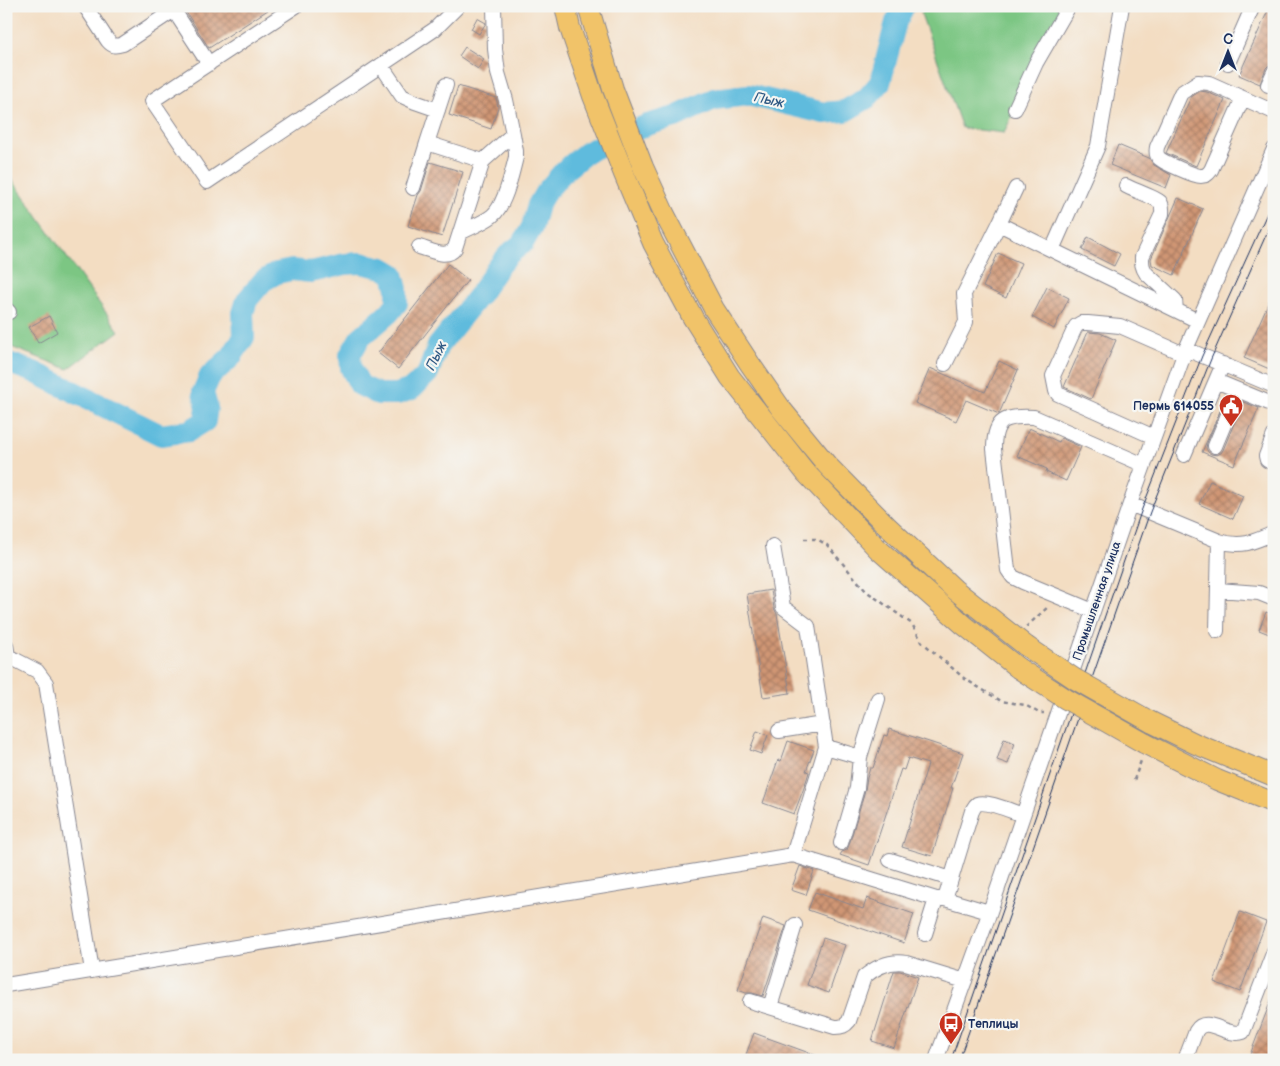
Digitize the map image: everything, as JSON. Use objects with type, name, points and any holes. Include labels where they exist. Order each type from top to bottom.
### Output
[{"type":"highway","points":[[565,6],[570,28],[593,96],[653,243],[693,318],[730,377],[806,474],[878,549],[964,625],[1018,668],[1144,748],[1274,803]]},
{"type":"highway","points":[[588,6],[613,89],[643,167],[664,213],[714,309],[782,410],[827,465],[887,526],[954,589],[1026,636],[1074,679],[1151,722],[1196,744],[1274,776]]},
{"type":"street","points":[[85,6],[108,41],[112,45],[117,46],[123,44],[173,8],[209,64]]},
{"type":"street","points":[[296,6],[152,102],[207,182],[434,29],[456,10],[458,6]]},
{"type":"street","points":[[460,233],[486,220],[499,208],[516,157],[513,134],[497,65],[494,6]]},
{"type":"street","points":[[1015,109],[1036,63],[1069,6]]},
{"type":"street","points":[[1052,250],[1098,146],[1122,6]]},
{"type":"street","points":[[1228,63],[1253,6]]},
{"type":"street","points":[[381,66],[402,96],[438,110]]},
{"type":"street","points":[[1243,98],[1211,170],[1207,175],[1196,176],[1158,157],[1157,147],[1181,93],[1198,82],[1209,83],[1243,98],[1274,112]]},
{"type":"street","points":[[413,188],[446,85]]},
{"type":"street","points":[[419,247],[442,254],[453,252],[456,248],[483,161],[513,134]]},
{"type":"street","points":[[427,143],[483,161]]},
{"type":"street","name":"Промышленная улица","points":[[936,1060],[1185,351],[1270,165],[1274,149]]},
{"type":"street","points":[[1126,186],[1156,199],[1163,208],[1142,257],[1142,268],[1175,300],[1176,310]]},
{"type":"street","points":[[946,364],[966,322],[964,294],[1016,188]]},
{"type":"street","points":[[999,224],[1198,321]]},
{"type":"street","points":[[1154,437],[1058,394],[1054,376],[1076,326],[1081,323],[1120,326],[1223,364],[1274,386]]},
{"type":"street","points":[[1184,455],[1223,364]]},
{"type":"street","points":[[1216,381],[1274,405]]},
{"type":"street","points":[[1214,446],[1235,398]]},
{"type":"street","points":[[1093,611],[1023,582],[1013,577],[1008,570],[994,449],[995,434],[1004,420],[1034,417],[1144,465]]},
{"type":"street","points":[[1274,435],[1266,456],[1267,460],[1274,464]]},
{"type":"street","points":[[1130,504],[1228,544],[1241,545],[1274,533]]},
{"type":"street","points":[[1218,631],[1219,541]]},
{"type":"street","points":[[773,546],[782,608],[808,626],[826,747],[793,855]]},
{"type":"street","points":[[1218,590],[1259,593],[1274,600]]},
{"type":"street","points":[[6,645],[8,656],[37,671],[46,683],[92,971]]},
{"type":"street","points":[[840,843],[857,788],[860,757],[878,699]]},
{"type":"street","points":[[779,731],[823,724]]},
{"type":"street","points":[[826,747],[860,757]]},
{"type":"street","points":[[925,934],[951,879],[975,806],[986,804],[1023,815]]},
{"type":"street","points":[[6,985],[793,855],[989,912]]},
{"type":"street","points":[[890,860],[951,879]]},
{"type":"street","points":[[770,1007],[795,925]]},
{"type":"street","points":[[1185,1060],[1196,1031],[1202,1025],[1210,1025],[1232,1033],[1238,1034],[1243,1032],[1274,951]]},
{"type":"street","points":[[750,1001],[835,1027],[841,1027],[846,1025],[849,1020],[864,977],[892,962],[898,961],[965,980]]},
{"type":"path","points":[[804,539],[817,539],[827,545],[866,591],[912,624],[922,642],[965,679],[1001,702],[1025,705],[1039,713],[1058,714]]},
{"type":"path","points":[[1026,636],[1048,607]]},
{"type":"path","points":[[1134,780],[1144,748]]},
{"type":"green space","points":[[925,6],[1064,6],[1004,133],[962,128],[921,14]]},
{"type":"green space","points":[[6,171],[119,331],[68,369],[6,345]]},
{"type":"building","points":[[182,6],[274,6],[209,48]]},
{"type":"building","points":[[1270,6],[1274,6],[1274,63],[1266,68],[1260,84],[1239,75]]},
{"type":"building","points":[[477,18],[486,23],[479,34],[471,29]]},
{"type":"building","points":[[465,47],[484,59],[478,69],[459,56]]},
{"type":"building","points":[[458,86],[496,98],[498,107],[491,129],[449,115]]},
{"type":"building","points":[[1200,91],[1225,100],[1196,166],[1166,153],[1191,97]]},
{"type":"building","points":[[1118,145],[1149,158],[1154,165],[1171,175],[1166,188],[1110,165]]},
{"type":"building","points":[[430,162],[463,172],[442,237],[408,226]]},
{"type":"building","points":[[1178,198],[1203,209],[1174,275],[1152,265],[1151,259]]},
{"type":"building","points":[[1088,237],[1120,254],[1114,266],[1082,250]]},
{"type":"building","points":[[998,253],[1021,263],[1006,298],[983,287]]},
{"type":"building","points":[[448,264],[468,280],[398,369],[378,353]]},
{"type":"building","points":[[1047,287],[1069,298],[1054,329],[1032,317]]},
{"type":"building","points":[[1274,290],[1274,371],[1244,358]]},
{"type":"building","points":[[49,316],[57,332],[38,343],[29,327]]},
{"type":"building","points":[[1088,332],[1100,333],[1116,340],[1091,399],[1064,387]]},
{"type":"building","points":[[999,361],[1018,370],[999,414],[966,400],[956,421],[915,403],[930,368],[985,392]]},
{"type":"building","points":[[1227,395],[1207,443],[1206,448],[1211,454],[1217,455],[1223,450],[1243,402],[1259,408],[1234,465],[1202,452]]},
{"type":"building","points":[[1029,428],[1059,442],[1061,438],[1081,447],[1066,481],[1046,472],[1047,469],[1017,456]]},
{"type":"building","points":[[1210,481],[1243,496],[1233,519],[1199,504]]},
{"type":"building","points":[[771,590],[777,614],[790,693],[763,697],[747,594]]},
{"type":"building","points":[[1266,612],[1274,615],[1274,636],[1259,630]]},
{"type":"building","points":[[889,729],[963,753],[932,856],[902,847],[928,764],[908,758],[904,770],[901,769],[869,865],[840,855],[847,850],[849,845],[870,768],[873,768],[884,735],[887,736]]},
{"type":"building","points":[[757,731],[768,735],[761,754],[750,750]]},
{"type":"building","points":[[1004,739],[1015,743],[1008,764],[997,760]]},
{"type":"building","points":[[788,741],[814,750],[806,771],[809,772],[805,785],[794,814],[763,803],[778,760],[781,761]]},
{"type":"building","points":[[800,866],[814,871],[806,895],[791,890]]},
{"type":"building","points":[[815,892],[863,909],[867,898],[914,914],[904,943],[808,910]]},
{"type":"building","points":[[1240,912],[1266,922],[1240,992],[1214,982]]},
{"type":"building","points":[[763,918],[786,926],[763,996],[738,990]]},
{"type":"building","points":[[823,938],[845,945],[829,993],[807,985]]},
{"type":"building","points":[[894,971],[918,977],[894,1048],[872,1041]]},
{"type":"building","points":[[1273,995],[1274,1060],[1248,1060]]},
{"type":"building","points":[[754,1033],[823,1058],[823,1060],[744,1060]]},
{"type":"waterway","name":"Пыж","points":[[6,362],[34,372],[161,435],[189,431],[205,421],[207,407],[203,392],[210,376],[231,357],[244,337],[243,313],[247,300],[263,281],[277,273],[292,270],[311,272],[345,264],[361,263],[383,268],[393,274],[397,289],[397,303],[389,313],[360,338],[350,355],[351,368],[360,385],[378,394],[397,394],[412,389],[428,373],[438,346],[479,295],[498,267],[509,254],[523,243],[532,227],[538,205],[545,193],[565,170],[587,152],[647,125],[675,117],[714,99],[748,95],[824,113],[845,111],[867,98],[880,83],[896,22],[904,6]]},
{"type":"tram line","points":[[951,1060],[1142,509],[1202,356],[1274,198]]},
{"type":"tram line","points":[[959,1060],[1150,512],[1211,359],[1274,217]]},
{"type":"place","name":"Пермь 614055","points":[[1231,427]]},
{"type":"place","name":"Теплицы","points":[[951,1045]]}]
